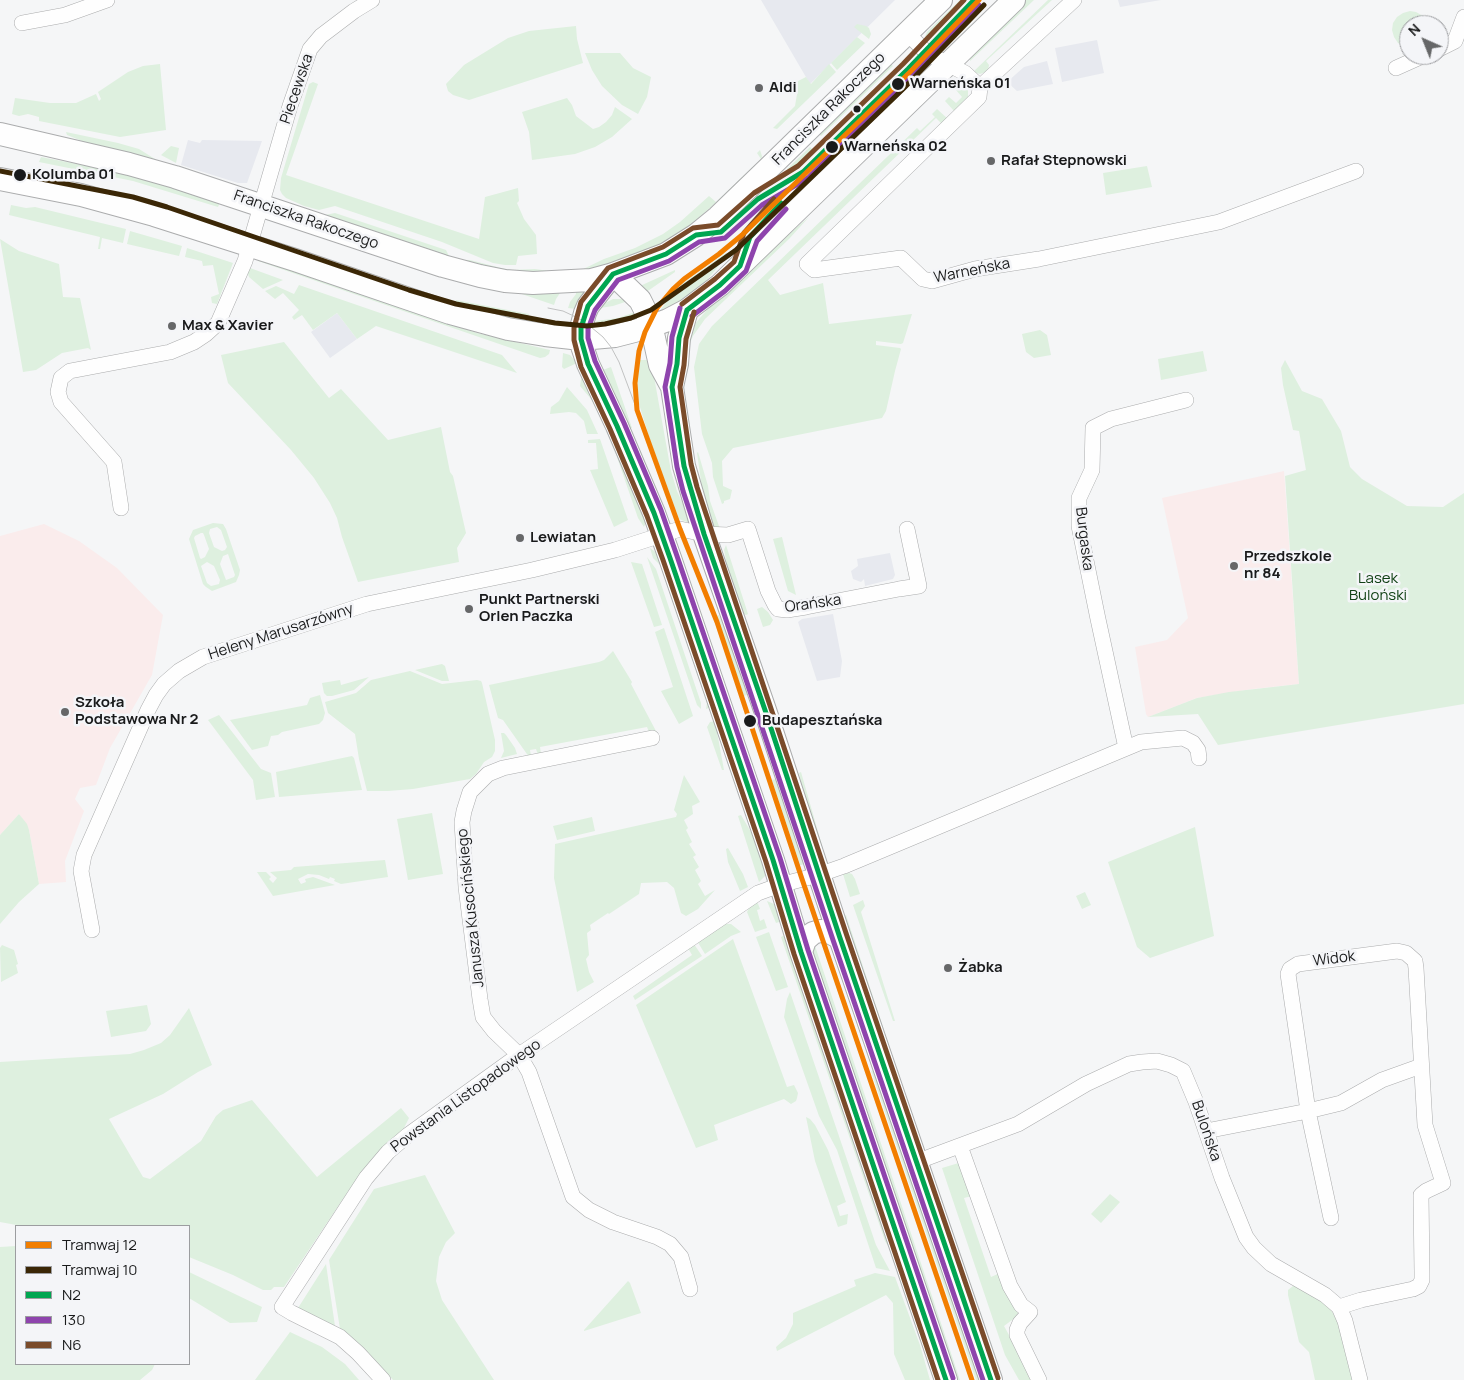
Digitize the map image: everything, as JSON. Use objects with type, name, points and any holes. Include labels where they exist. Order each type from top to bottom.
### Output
[{"type":"main road","name":"Franciszka Rakoczego","points":[[0,134],[130,164],[262,205],[443,266],[480,276],[505,281],[533,283],[591,280],[613,274],[666,254],[696,235],[725,210],[941,0]]},
{"type":"main road","points":[[0,179],[96,199],[154,215],[295,260],[450,313],[508,329],[581,339],[615,336],[652,326],[687,310],[720,285],[1014,0]]},
{"type":"main road","points":[[946,1380],[800,952],[762,826],[662,535],[617,426],[588,364],[581,339],[581,328],[585,312],[613,274],[642,302],[652,326],[660,365],[672,387],[684,466],[704,534],[765,710],[818,875],[991,1380]]},
{"type":"main road","points":[[672,387],[677,364],[679,338],[687,310]]},
{"type":"main road","points":[[800,952],[806,940],[813,933],[820,931],[829,932],[840,938]]},
{"type":"street","points":[[22,23],[64,15],[107,0]]},
{"type":"street","name":"Piecewska","points":[[121,508],[114,462],[61,402],[58,392],[61,378],[70,371],[170,352],[194,342],[218,323],[250,246],[290,106],[310,49],[350,6],[372,0]]},
{"type":"street","name":"Warneńska","points":[[1074,0],[980,87],[979,97],[807,264],[814,270],[901,258],[924,279],[932,281],[975,270],[1039,259],[1218,222],[1356,170]]},
{"type":"street","points":[[1449,45],[1455,42],[1464,17]]},
{"type":"street","points":[[906,33],[928,54],[965,74],[980,87]]},
{"type":"street","points":[[1396,68],[1403,65]]},
{"type":"street","name":"Burgaska","points":[[1126,748],[1079,526],[1079,498],[1092,470],[1093,428],[1111,419],[1186,400]]},
{"type":"street","name":"Heleny Marusarzówny","points":[[92,930],[81,871],[84,855],[148,710],[164,684],[180,671],[203,657],[367,604],[532,570],[615,550],[680,529],[704,534]]},
{"type":"street","name":"Orańska","points":[[704,534],[728,535],[748,529],[772,600],[778,609],[787,610],[919,586],[907,529]]},
{"type":"street","name":"Janusza Kusocińskiego","points":[[652,738],[495,770],[488,774],[470,792],[462,821],[465,879],[480,1004],[485,1020],[519,1055],[530,1072],[573,1197],[589,1210],[612,1222],[657,1237],[670,1244],[681,1256],[690,1289]]},
{"type":"street","points":[[818,875],[844,866],[1141,742],[1183,738],[1193,743],[1198,750],[1200,758]]},
{"type":"street","name":"Powstania Listopadowego","points":[[383,1380],[368,1362],[340,1337],[292,1314],[282,1307],[351,1199],[382,1158],[408,1135],[519,1055],[751,896],[780,885],[818,875]]},
{"type":"street","name":"Widok","points":[[1331,1218],[1308,1111],[1288,974],[1294,965],[1397,951],[1406,952],[1415,961],[1416,968],[1425,1125],[1442,1183],[1420,1195],[1421,1284],[1413,1289],[1361,1300],[1339,1307]]},
{"type":"street","name":"Bulońska","points":[[916,1162],[1018,1124],[1086,1084],[1129,1064],[1152,1061],[1171,1065],[1183,1071],[1234,1208],[1250,1243],[1271,1264],[1326,1295],[1339,1307]]},
{"type":"street","points":[[1206,1131],[1341,1103],[1382,1080],[1421,1066]]},
{"type":"street","points":[[960,1146],[1010,1286],[1021,1305],[1030,1312],[1016,1330],[1017,1336],[1039,1380]]},
{"type":"street","points":[[1339,1307],[1347,1327],[1360,1380]]},
{"type":"shaded area","points":[[761,0],[895,0],[810,84]]},
{"type":"shaded area","points":[[1118,0],[1161,0],[1120,7]]},
{"type":"shaded area","points":[[1097,40],[1104,73],[1062,82],[1055,48]]},
{"type":"shaded area","points":[[1047,61],[1053,84],[1017,91],[1007,82],[1024,67]]},
{"type":"shaded area","points":[[188,140],[200,143],[202,140],[262,141],[247,183],[238,183],[181,165]]},
{"type":"shaded area","points":[[337,313],[357,339],[330,358],[311,332]]},
{"type":"shaded area","name":"Przedszkole nr 84","points":[[1284,471],[1299,684],[1197,698],[1148,717],[1135,647],[1167,640],[1188,618],[1162,498]]},
{"type":"shaded area","name":"Szkoła Podstawowa Nr 2","points":[[44,524],[79,541],[117,568],[163,615],[152,675],[110,748],[96,785],[80,788],[75,799],[84,811],[65,861],[66,882],[39,884],[29,830],[19,814],[0,835],[0,536]]},
{"type":"shaded area","points":[[890,553],[895,575],[893,579],[865,586],[864,579],[861,582],[853,579],[851,571],[858,566],[857,559]]},
{"type":"shaded area","points":[[833,614],[842,661],[840,677],[817,681],[798,622],[802,619]]},
{"type":"green space","points":[[960,0],[965,0],[927,40],[925,37],[927,32]]},
{"type":"green space","points":[[1025,0],[1034,0],[970,61],[974,49]]},
{"type":"green space","points":[[1048,0],[1052,0],[986,61],[989,65],[988,71],[980,74],[973,72]]},
{"type":"green space","points":[[973,11],[975,13],[968,23],[939,51],[937,49]]},
{"type":"green space","points":[[1410,11],[1421,15],[1400,15]]},
{"type":"green space","points":[[1399,16],[1399,44],[1392,30],[1393,23]]},
{"type":"green space","points":[[857,24],[869,28],[871,34],[869,39],[854,27]]},
{"type":"green space","points":[[576,26],[583,63],[469,100],[453,95],[448,91],[446,84],[464,65],[508,38],[529,31]]},
{"type":"green space","points":[[857,37],[865,43],[837,70],[831,63]]},
{"type":"green space","points":[[585,53],[620,53],[633,68],[651,77],[647,97],[638,114],[622,105],[602,86],[592,70]]},
{"type":"green space","points":[[888,62],[893,66],[821,136],[819,134]]},
{"type":"green space","points":[[160,64],[166,130],[120,137],[39,121],[39,117],[28,114],[19,116],[12,114],[15,98],[50,103],[76,103],[96,94],[99,101],[101,99],[98,92],[128,72],[143,66]]},
{"type":"green space","points":[[829,64],[836,72],[777,129],[773,128],[795,106],[797,94],[794,83],[806,77],[811,84]]},
{"type":"green space","points":[[313,82],[318,84],[286,175],[479,239],[485,197],[518,188],[519,201],[517,203],[524,219],[536,235],[537,254],[518,256],[516,265],[493,263],[442,242],[335,206],[319,210],[286,198],[280,190],[281,178],[309,84]]},
{"type":"green space","points":[[963,82],[968,91],[968,97],[966,102],[955,112],[945,101],[949,97],[956,103],[962,97],[956,90]]},
{"type":"green space","points":[[910,85],[913,87],[777,216],[823,160],[828,165]]},
{"type":"green space","points":[[567,98],[576,116],[593,129],[606,122],[612,115],[615,107],[632,119],[612,137],[595,147],[575,154],[532,160],[529,132],[522,112]]},
{"type":"green space","points":[[937,109],[948,119],[942,124],[936,118],[768,280],[780,295],[823,283],[829,324],[912,314],[903,343],[876,341],[876,345],[901,349],[886,411],[882,418],[733,448],[722,461],[723,486],[732,490],[730,499],[722,504],[713,477],[712,463],[702,434],[694,367],[699,344],[712,326],[917,128],[920,131],[935,117],[932,114]]},
{"type":"green space","points":[[66,132],[139,149],[166,166],[92,145],[67,135]]},
{"type":"green space","points":[[171,146],[179,148],[176,163],[161,155]]},
{"type":"green space","points":[[810,147],[814,151],[790,172],[787,169]]},
{"type":"green space","points":[[760,150],[762,156],[761,163],[687,228],[665,243],[630,259],[575,273],[663,234],[680,222],[709,196],[716,202],[761,159],[757,153]]},
{"type":"green space","points":[[41,157],[134,172],[221,200],[218,207],[133,181],[39,162]]},
{"type":"green space","points":[[1147,166],[1152,187],[1106,195],[1103,173]]},
{"type":"green space","points":[[11,205],[26,208],[35,207],[126,229],[123,243],[102,238],[100,249],[98,249],[100,237],[9,215]]},
{"type":"green space","points":[[335,213],[446,250],[451,260],[320,216]]},
{"type":"green space","points":[[809,217],[789,239],[705,319],[690,343],[686,343],[693,326],[713,303],[774,246]]},
{"type":"green space","points":[[130,231],[182,246],[179,256],[127,244]]},
{"type":"green space","points":[[0,239],[19,251],[59,264],[63,297],[80,298],[91,350],[88,348],[62,353],[36,370],[23,372]]},
{"type":"green space","points":[[187,248],[233,263],[217,304],[212,303],[211,297],[219,294],[213,265],[203,266],[202,261],[185,257]]},
{"type":"green space","points":[[726,253],[728,255],[702,286],[687,300],[659,312],[671,295],[682,284]]},
{"type":"green space","points":[[260,259],[477,333],[550,350],[549,354],[540,358],[258,261]]},
{"type":"green space","points":[[451,260],[470,260],[511,270],[535,269],[560,274],[526,275],[483,268]]},
{"type":"green space","points":[[250,268],[283,280],[263,289],[249,277],[247,271]]},
{"type":"green space","points":[[675,270],[675,272],[645,293],[640,286]]},
{"type":"green space","points":[[299,285],[502,355],[517,373],[376,326],[357,339],[337,313],[313,330],[302,315],[294,320],[292,317],[299,310],[283,293],[275,299],[265,291],[276,286],[294,294]]},
{"type":"green space","points":[[576,289],[592,289],[576,309],[568,308],[576,294]]},
{"type":"green space","points":[[510,290],[562,290],[554,305]]},
{"type":"green space","points":[[613,299],[628,301],[600,308],[605,303]]},
{"type":"green space","points":[[456,300],[529,314],[528,317],[553,322],[552,327],[455,303]]},
{"type":"green space","points":[[638,311],[639,316],[634,323],[599,326],[596,321],[618,318]]},
{"type":"green space","points":[[1040,330],[1047,335],[1051,355],[1034,358],[1026,352],[1022,334]]},
{"type":"green space","points":[[284,342],[329,398],[341,389],[388,440],[441,427],[450,472],[453,476],[466,533],[457,548],[459,562],[358,582],[337,518],[314,478],[291,450],[228,383],[221,355]]},
{"type":"green space","points":[[1203,351],[1207,371],[1161,380],[1158,359]]},
{"type":"green space","points":[[563,353],[570,355],[577,363],[564,369],[562,367]]},
{"type":"green space","points":[[640,360],[651,360],[671,471],[677,491],[692,524],[679,519],[651,443],[639,404],[637,375]]},
{"type":"green space","name":"Lasek Buloński","points":[[1285,360],[1302,391],[1322,399],[1341,431],[1350,467],[1362,479],[1407,506],[1443,507],[1464,493],[1464,704],[1218,745],[1198,714],[1148,717],[1197,698],[1229,692],[1299,684],[1285,476],[1306,470],[1299,431],[1293,430],[1283,385],[1281,368]]},
{"type":"green space","points":[[611,367],[632,428],[628,430],[600,371]]},
{"type":"green space","points":[[585,376],[646,522],[644,527],[638,518],[609,434],[591,399],[580,386],[581,379]]},
{"type":"green space","points":[[567,387],[587,410],[598,434],[587,434],[584,421],[576,413],[550,414],[551,407],[559,401]]},
{"type":"green space","points":[[600,439],[628,520],[614,527],[590,470],[598,469],[596,443],[588,443],[588,440]]},
{"type":"green space","points":[[698,452],[708,486],[710,501],[720,529],[713,528],[703,495]]},
{"type":"green space","points":[[213,523],[223,524],[240,570],[236,582],[212,591],[203,584],[189,539],[193,530]],"holes":[[[217,527],[221,530],[227,547],[225,550],[222,551],[214,547],[209,533],[210,529]],[[203,533],[209,549],[205,557],[201,559],[195,536]],[[228,554],[235,575],[226,580],[220,564],[223,556]],[[207,562],[214,566],[220,580],[219,584],[211,586],[207,583],[201,566]]]},
{"type":"green space","points":[[782,537],[796,595],[788,591],[773,539]]},
{"type":"green space","points":[[726,545],[748,614],[746,615],[740,612],[732,590],[724,550]]},
{"type":"green space","points":[[650,548],[657,553],[711,707],[706,709],[707,703],[661,566],[653,558]]},
{"type":"green space","points":[[647,557],[656,569],[701,703],[701,709],[697,705]]},
{"type":"green space","points":[[631,562],[642,564],[662,625],[654,627]]},
{"type":"green space","points":[[762,607],[773,620],[770,625],[763,627],[757,609]]},
{"type":"green space","points":[[719,615],[735,650],[750,694],[744,696],[716,616]]},
{"type":"green space","points":[[664,628],[693,716],[679,724],[661,691],[673,687],[655,632]]},
{"type":"green space","points":[[613,651],[632,682],[631,684],[656,731],[649,732],[647,727],[540,747],[541,754],[538,755],[536,749],[530,750],[531,756],[529,757],[503,720],[498,718],[489,685],[599,662],[604,660]]},
{"type":"green space","points":[[442,664],[445,666],[449,681],[442,681],[415,670]]},
{"type":"green space","points":[[410,671],[442,684],[481,681],[495,740],[495,751],[492,757],[484,762],[470,779],[413,789],[367,791],[355,734],[328,713],[325,702],[356,693],[371,680]]},
{"type":"green space","points":[[369,677],[354,690],[332,696],[327,696],[324,693],[322,683],[340,680],[341,685]]},
{"type":"green space","points":[[320,695],[325,713],[323,720],[319,724],[271,736],[268,746],[252,750],[230,720],[307,705],[310,698]]},
{"type":"green space","points":[[219,715],[261,769],[271,773],[275,797],[256,800],[253,780],[208,720]]},
{"type":"green space","points":[[715,721],[724,770],[722,770],[707,727],[710,722]]},
{"type":"green space","points":[[501,733],[506,735],[517,754],[501,758],[504,751]]},
{"type":"green space","points":[[352,756],[362,790],[279,797],[276,772]]},
{"type":"green space","points":[[801,772],[825,856],[808,816],[799,773]]},
{"type":"green space","points":[[684,775],[700,802],[692,806],[693,814],[684,820],[688,828],[686,830],[692,842],[689,844],[696,855],[693,857],[699,867],[695,870],[701,881],[698,884],[705,896],[715,890],[698,909],[686,916],[681,913],[674,888],[667,882],[641,883],[639,894],[590,925],[591,930],[587,933],[589,955],[586,959],[594,982],[577,992],[554,878],[555,844],[676,817],[677,814],[674,810]]},
{"type":"green space","points":[[779,778],[804,863],[802,865],[800,865],[772,780]]},
{"type":"green space","points":[[432,813],[443,874],[408,880],[397,819]]},
{"type":"green space","points":[[19,814],[29,830],[39,884],[19,902],[0,924],[0,835]]},
{"type":"green space","points":[[741,815],[754,837],[766,873],[759,882],[738,816]]},
{"type":"green space","points":[[592,817],[595,831],[557,840],[553,826]]},
{"type":"green space","points":[[1195,827],[1214,936],[1150,958],[1137,947],[1108,862]]},
{"type":"green space","points":[[728,848],[748,887],[740,891],[728,862],[726,849]]},
{"type":"green space","points":[[385,860],[388,877],[341,884],[330,877],[329,879],[319,875],[308,874],[298,879],[301,884],[306,882],[305,879],[313,877],[335,885],[273,896],[257,872],[266,872],[271,877],[269,879],[273,883],[277,878],[270,872],[291,870],[294,867]]},
{"type":"green space","points":[[849,873],[855,879],[860,894],[850,897],[843,874]]},
{"type":"green space","points":[[1085,892],[1091,905],[1082,909],[1076,896]]},
{"type":"green space","points":[[863,900],[865,906],[861,912],[895,1021],[893,1021],[853,905]]},
{"type":"green space","points":[[757,901],[760,909],[757,910],[760,921],[764,919],[767,928],[755,932],[747,912],[750,906]]},
{"type":"green space","points":[[767,901],[777,906],[782,921],[776,923]]},
{"type":"green space","points":[[846,915],[922,1145],[842,917]]},
{"type":"green space","points":[[723,924],[731,924],[741,932],[731,936],[705,954],[697,941]]},
{"type":"green space","points":[[769,932],[788,987],[776,991],[756,937]]},
{"type":"green space","points":[[787,934],[897,1261],[885,1241],[781,937]]},
{"type":"green space","points":[[733,939],[787,1087],[794,1085],[798,1093],[796,1101],[791,1104],[784,1099],[714,1125],[718,1140],[696,1148],[636,1005]]},
{"type":"green space","points":[[813,940],[960,1380],[954,1380],[809,946]]},
{"type":"green space","points":[[694,944],[702,956],[635,1000],[633,996],[692,955],[688,948]]},
{"type":"green space","points":[[2,945],[14,950],[18,964],[16,965],[18,973],[1,982],[0,948]]},
{"type":"green space","points":[[790,992],[876,1245],[890,1271],[876,1268],[837,1150],[819,1116],[784,1017]]},
{"type":"green space","points":[[147,1005],[151,1024],[146,1031],[111,1037],[106,1011]]},
{"type":"green space","points":[[189,1008],[212,1065],[163,1094],[109,1119],[143,1177],[150,1179],[201,1141],[216,1116],[223,1110],[252,1100],[317,1177],[401,1108],[409,1118],[403,1130],[374,1157],[349,1190],[284,1287],[263,1290],[190,1257],[190,1225],[16,1225],[0,1222],[0,1062],[130,1054],[161,1043],[170,1035]]},
{"type":"green space","points":[[874,1070],[982,1380],[976,1380],[871,1071]]},
{"type":"green space","points":[[806,1117],[815,1125],[828,1150],[846,1202],[837,1206],[840,1216],[848,1214],[847,1224],[838,1227],[815,1161]]},
{"type":"green space","points":[[962,1162],[972,1196],[964,1198],[991,1277],[1000,1273],[1017,1309],[1016,1317],[1004,1326],[1034,1380],[1019,1380],[1005,1355],[942,1168]]},
{"type":"green space","points":[[425,1175],[455,1233],[446,1242],[439,1257],[436,1281],[442,1300],[494,1380],[393,1380],[364,1348],[340,1329],[329,1260],[374,1189]]},
{"type":"green space","points":[[1110,1194],[1120,1202],[1101,1223],[1091,1214]]},
{"type":"green space","points":[[15,1246],[15,1365],[154,1365],[152,1370],[140,1380],[0,1380],[0,1247]]},
{"type":"green space","points":[[326,1264],[335,1326],[298,1308]]},
{"type":"green space","points":[[190,1272],[262,1307],[257,1322],[230,1323],[190,1299]]},
{"type":"green space","points":[[875,1273],[895,1277],[920,1345],[930,1380],[905,1380],[894,1354],[893,1303],[886,1295],[777,1351],[776,1347],[786,1338],[793,1324],[793,1313],[856,1286],[854,1280]]},
{"type":"green space","points":[[628,1281],[641,1313],[584,1331],[584,1330]]},
{"type":"green space","points":[[1293,1286],[1297,1286],[1329,1306],[1340,1326],[1354,1380],[1315,1380],[1309,1352],[1299,1342],[1288,1295],[1288,1290]]},
{"type":"green space","points":[[290,1332],[322,1347],[345,1364],[359,1380],[255,1380]]},
{"type":"tram line","name":"12","points":[[972,1380],[717,622],[680,529],[637,410],[635,383],[639,351],[645,332],[657,308],[673,289],[742,235],[910,72],[979,0]]},
{"type":"tram line","name":"10","points":[[0,171],[133,197],[456,304],[555,323],[587,326],[605,324],[631,318],[651,310],[736,250],[903,89],[984,5]]},
{"type":"tram line","points":[[548,308],[563,311],[578,318],[603,337],[619,362],[637,410]]},
{"type":"transit line","name":"N6","points":[[938,1380],[794,954],[766,862],[663,560],[647,516],[581,367],[574,340],[574,328],[581,302],[608,268],[663,247],[693,228],[718,225],[754,193],[798,166],[903,64],[964,0]]},
{"type":"transit line","name":"N2","points":[[946,1380],[801,952],[773,860],[670,558],[654,513],[588,364],[581,339],[581,328],[588,306],[613,274],[666,254],[696,235],[721,232],[758,199],[803,172],[908,69],[974,0]]},
{"type":"transit line","name":"130","points":[[953,1378],[808,950],[780,858],[661,510],[595,361],[588,338],[588,329],[595,310],[618,280],[669,261],[699,242],[725,238],[762,205],[808,178],[913,74],[979,5]]},
{"type":"transit line","name":"N6","points":[[682,304],[734,262],[744,233],[774,199]]},
{"type":"transit line","name":"N2","points":[[781,203],[750,237],[740,266],[720,285],[687,310],[679,338],[677,364],[672,387],[684,466],[704,534],[991,1380]]},
{"type":"transit line","name":"130","points":[[692,316],[725,291],[746,271],[757,241],[786,209]]},
{"type":"transit line","name":"130","points":[[680,308],[672,337],[670,363],[665,387],[677,467],[683,491],[983,1380]]},
{"type":"transit line","name":"N6","points":[[694,312],[686,339],[680,387],[691,464],[697,487],[847,936],[998,1378]]},
{"type":"place","name":"Warneńska 01","points":[[898,84]]},
{"type":"place","name":"Aldi","points":[[759,88]]},
{"type":"place","name":"Warneńska 02","points":[[832,147]]},
{"type":"place","name":"Rafał Stepnowski","points":[[991,161]]},
{"type":"place","name":"Kolumba 01","points":[[20,175]]},
{"type":"place","name":"Max & Xavier","points":[[172,326]]},
{"type":"place","name":"Lewiatan","points":[[520,538]]},
{"type":"place","name":"Przedszkole nr 84","points":[[1234,566]]},
{"type":"place","name":"Punkt Partnerski Orlen Paczka","points":[[469,609]]},
{"type":"place","name":"Szkoła Podstawowa Nr 2","points":[[65,712]]},
{"type":"place","name":"Budapesztańska","points":[[750,721]]},
{"type":"place","name":"Żabka","points":[[948,968]]}]
